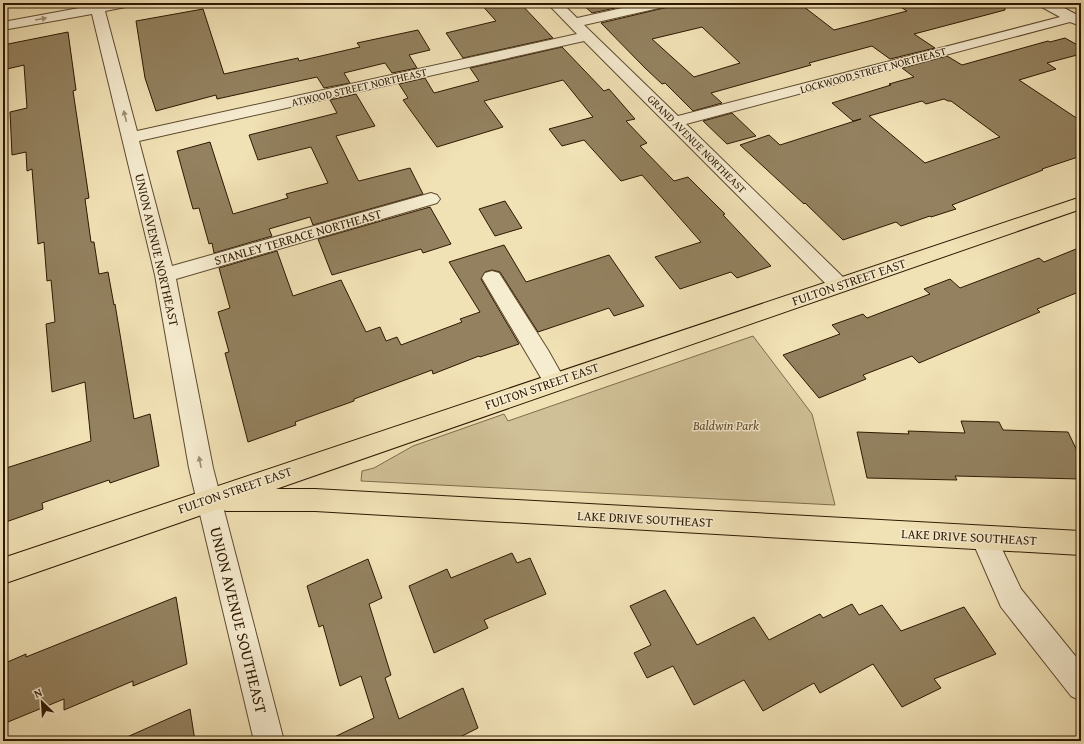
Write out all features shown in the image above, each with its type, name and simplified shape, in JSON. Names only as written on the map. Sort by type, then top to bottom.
[{"type":"main road","name":"FULTON STREET EAST","points":[[3,571],[839,285],[1079,206]]},
{"type":"main road","name":"LAKE DRIVE SOUTHEAST","points":[[209,500],[315,500],[1081,543]]},
{"type":"street","points":[[3,26],[96,6],[126,3]]},
{"type":"street","name":"GRAND AVENUE NORTHEAST","points":[[554,3],[839,285]]},
{"type":"street","points":[[575,23],[663,3]]},
{"type":"street","points":[[1045,3],[1076,20]]},
{"type":"street","name":"UNION AVENUE NORTHEAST","points":[[96,6],[164,275],[201,468],[209,500]]},
{"type":"street","name":"LOCKWOOD STREET NORTHEAST","points":[[675,122],[1076,20]]},
{"type":"street","name":"ATWOOD STREET NORTHEAST","points":[[130,138],[588,36]]},
{"type":"street","name":"STANLEY TERRACE NORTHEAST","points":[[164,275],[431,199]]},
{"type":"street","points":[[492,278],[516,319],[542,356],[555,382]]},
{"type":"street","name":"UNION AVENUE SOUTHEAST","points":[[209,500],[269,741]]},
{"type":"street","points":[[984,538],[1011,598],[1081,686]]},
{"type":"green space","name":"Baldwin Park","points":[[753,336],[812,414],[835,505],[361,481],[362,471],[374,468],[413,446],[504,414],[508,421]]},
{"type":"building","points":[[480,3],[520,3],[553,38],[463,58],[446,33],[496,21]]},
{"type":"building","points":[[581,3],[638,3],[592,13]]},
{"type":"building","points":[[671,3],[799,3],[834,30],[907,11],[894,3],[1005,3],[1005,10],[914,34],[935,48],[890,59],[872,46],[809,63],[811,65],[711,93],[722,103],[693,111],[665,83],[662,84],[645,68],[601,23],[668,7]],"holes":[[[702,27],[740,63],[694,77],[652,39]]]},
{"type":"building","points":[[203,9],[224,74],[298,58],[299,61],[360,47],[357,43],[418,30],[430,50],[409,55],[417,68],[392,73],[385,63],[344,73],[350,83],[324,88],[317,77],[217,99],[216,95],[156,111],[145,78],[136,21]]},
{"type":"building","points":[[68,32],[76,90],[73,91],[89,198],[85,199],[91,242],[94,242],[99,274],[108,272],[114,305],[115,304],[134,419],[150,414],[159,466],[110,483],[109,480],[42,503],[43,509],[3,523],[3,469],[91,441],[85,382],[52,392],[46,324],[55,322],[51,280],[47,281],[44,242],[38,244],[32,169],[27,171],[26,152],[12,155],[10,112],[27,108],[24,65],[3,70],[3,45]]},
{"type":"building","points":[[1065,38],[1081,47],[1081,54],[1047,63],[1056,69],[1019,80],[1081,121],[1081,156],[1042,169],[1043,170],[952,205],[956,209],[901,226],[896,222],[843,240],[805,203],[804,204],[740,145],[769,135],[780,145],[861,119],[853,121],[832,103],[914,77],[902,68],[947,56],[962,65],[1048,41],[1050,42]],"holes":[[[944,99],[951,101],[1000,137],[925,163],[869,116],[922,101],[926,104]]]},
{"type":"building","points":[[562,47],[604,91],[609,89],[635,119],[626,121],[647,143],[640,146],[674,181],[688,177],[725,214],[723,215],[771,266],[737,278],[731,272],[680,289],[655,257],[701,242],[642,175],[621,181],[584,140],[562,146],[549,129],[593,117],[563,80],[484,101],[503,127],[437,147],[403,100],[408,98],[399,84],[425,78],[434,93],[479,81],[470,68]]},
{"type":"building","points":[[356,94],[375,126],[336,136],[358,180],[410,168],[423,194],[313,225],[310,217],[269,229],[272,236],[214,253],[212,243],[209,244],[199,208],[193,209],[177,151],[210,142],[233,214],[288,198],[286,194],[328,183],[311,147],[258,160],[249,135],[337,113],[330,100]]},
{"type":"building","points":[[732,113],[756,136],[727,144],[703,121]]},
{"type":"building","points":[[505,201],[522,228],[495,236],[479,209]]},
{"type":"building","points":[[430,207],[451,244],[423,253],[421,249],[332,275],[318,239]]},
{"type":"building","points":[[504,245],[526,282],[609,255],[644,306],[614,316],[609,308],[538,332],[500,272],[492,270],[485,272],[481,279],[519,344],[480,357],[479,356],[433,374],[432,370],[354,399],[354,401],[295,422],[296,425],[248,442],[225,353],[229,352],[218,312],[230,308],[219,268],[277,251],[293,296],[341,280],[366,332],[380,327],[386,341],[397,337],[401,345],[462,322],[460,319],[480,312],[449,262]]},
{"type":"building","points":[[1081,247],[1081,291],[1037,309],[1040,312],[919,363],[912,356],[863,375],[866,379],[819,398],[783,355],[840,334],[832,325],[863,314],[867,318],[930,294],[924,289],[950,279],[960,288],[1039,258],[1044,262]]},
{"type":"building","points":[[961,421],[999,422],[1003,430],[1068,432],[1081,459],[1081,479],[955,476],[957,480],[867,478],[857,432],[909,434],[908,431],[965,433]]},
{"type":"building","points":[[512,553],[517,563],[530,558],[546,594],[484,620],[488,628],[434,653],[409,586],[447,569],[451,578]]},
{"type":"building","points":[[368,559],[382,598],[369,604],[391,675],[385,678],[399,719],[463,688],[478,728],[452,741],[326,741],[374,718],[361,676],[340,686],[323,625],[319,627],[307,586]]},
{"type":"building","points":[[665,590],[697,645],[754,617],[769,640],[820,614],[823,618],[852,604],[859,615],[882,605],[901,631],[964,607],[996,654],[934,679],[941,688],[902,707],[873,664],[820,693],[814,683],[763,711],[744,680],[694,705],[673,666],[647,678],[634,653],[651,645],[630,606]]},
{"type":"building","points":[[176,597],[187,664],[133,686],[133,681],[64,710],[64,699],[3,724],[3,664],[26,654],[26,657]]},
{"type":"building","points":[[190,709],[195,741],[118,741]]}]
